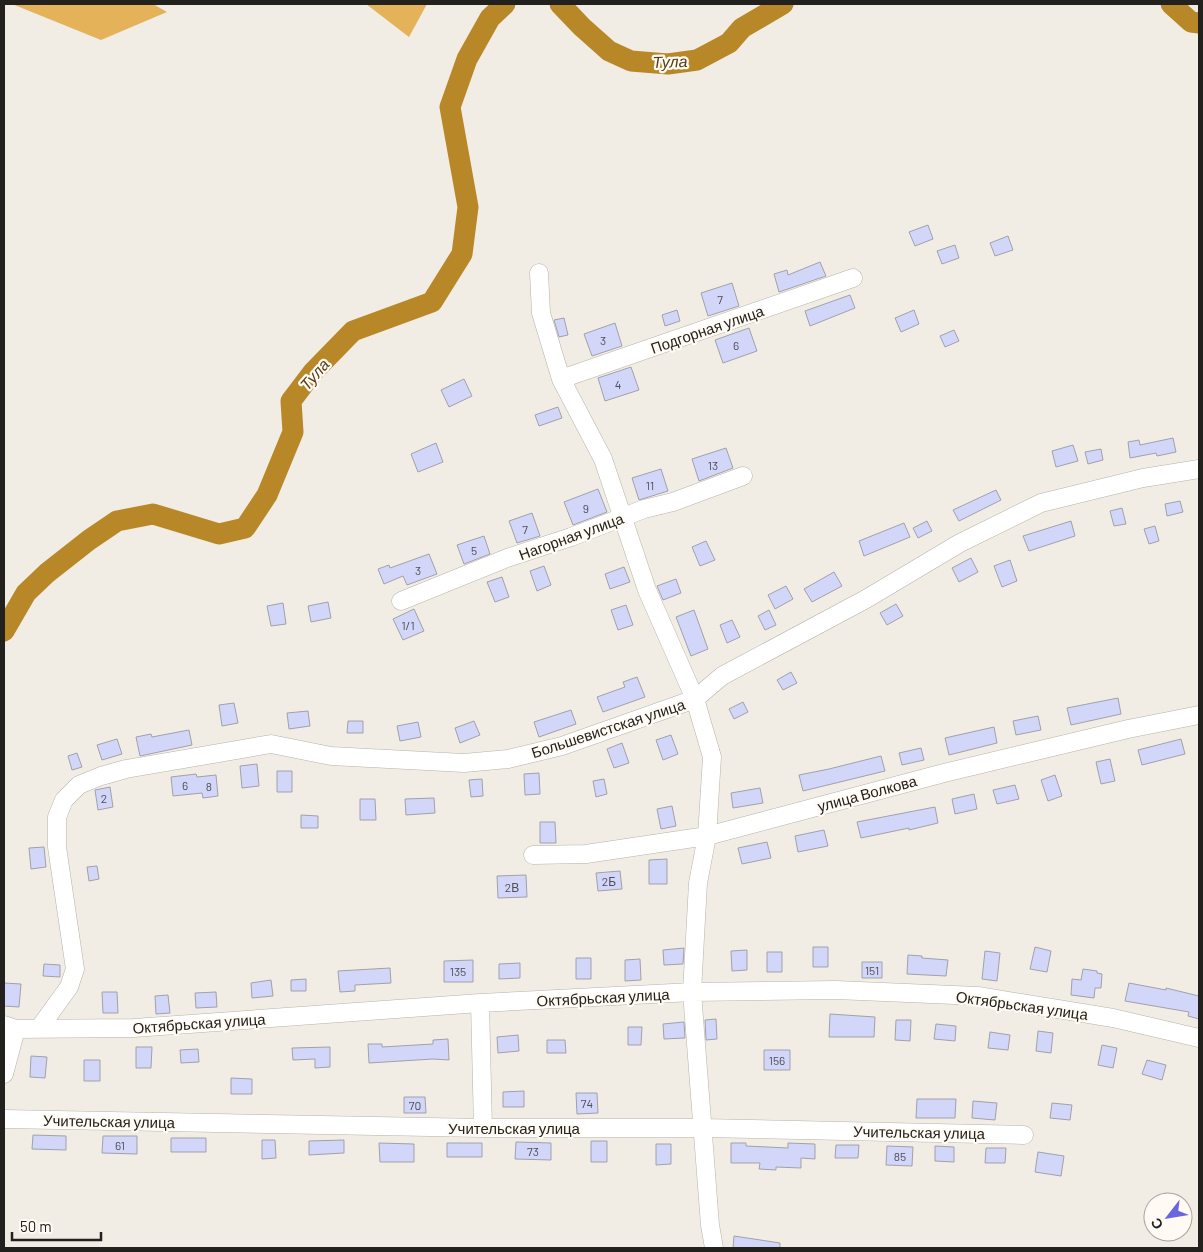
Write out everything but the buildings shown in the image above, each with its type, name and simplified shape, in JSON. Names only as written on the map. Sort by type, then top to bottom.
[{"type":"street","points":[[539,273],[541,313],[561,379],[603,459],[647,590],[695,699],[712,756],[707,836],[698,883],[692,992],[710,1225],[714,1248]]},
{"type":"street","name":"Подгорная улица","points":[[561,379],[853,278]]},
{"type":"street","name":"Большевистская улица","points":[[40,1028],[70,987],[75,968],[57,847],[57,817],[64,800],[80,785],[101,776],[126,769],[271,744],[331,756],[464,763],[508,759],[562,746],[695,699],[722,676],[866,599],[960,543],[1040,504],[1143,478],[1199,469]]},
{"type":"street","name":"Нагорная улица","points":[[402,601],[507,558],[624,518],[644,509],[673,502],[743,476]]},
{"type":"street","name":"улица Волкова","points":[[533,855],[586,854],[707,836],[953,771],[1128,729],[1199,715]]},
{"type":"street","name":"Октябрьская улица","points":[[10,1027],[134,1028],[480,1004],[692,992],[836,990],[978,996],[1113,1018],[1199,1038]]},
{"type":"street","points":[[480,1004],[483,1128]]},
{"type":"street","points":[[4,1074],[10,1027]]},
{"type":"street","name":"Учительская улица","points":[[4,1119],[483,1128],[702,1128],[1024,1135]]},
{"type":"shaded area","points":[[12,4],[153,4],[167,12],[101,40]]},
{"type":"shaded area","points":[[366,4],[427,4],[409,37]]},
{"type":"waterway","name":"Тула","points":[[4,631],[26,593],[47,573],[117,521],[153,514],[219,534],[245,528],[267,495],[293,432],[291,401],[313,372],[353,331],[432,302],[462,254],[468,207],[450,107],[467,59],[490,18],[505,4]]},
{"type":"waterway","name":"Тула","points":[[560,4],[609,51],[631,61],[668,64],[697,60],[729,43],[742,28],[783,4]]},
{"type":"waterway","name":"Тула","points":[[1171,4],[1191,22],[1199,23]]}]
